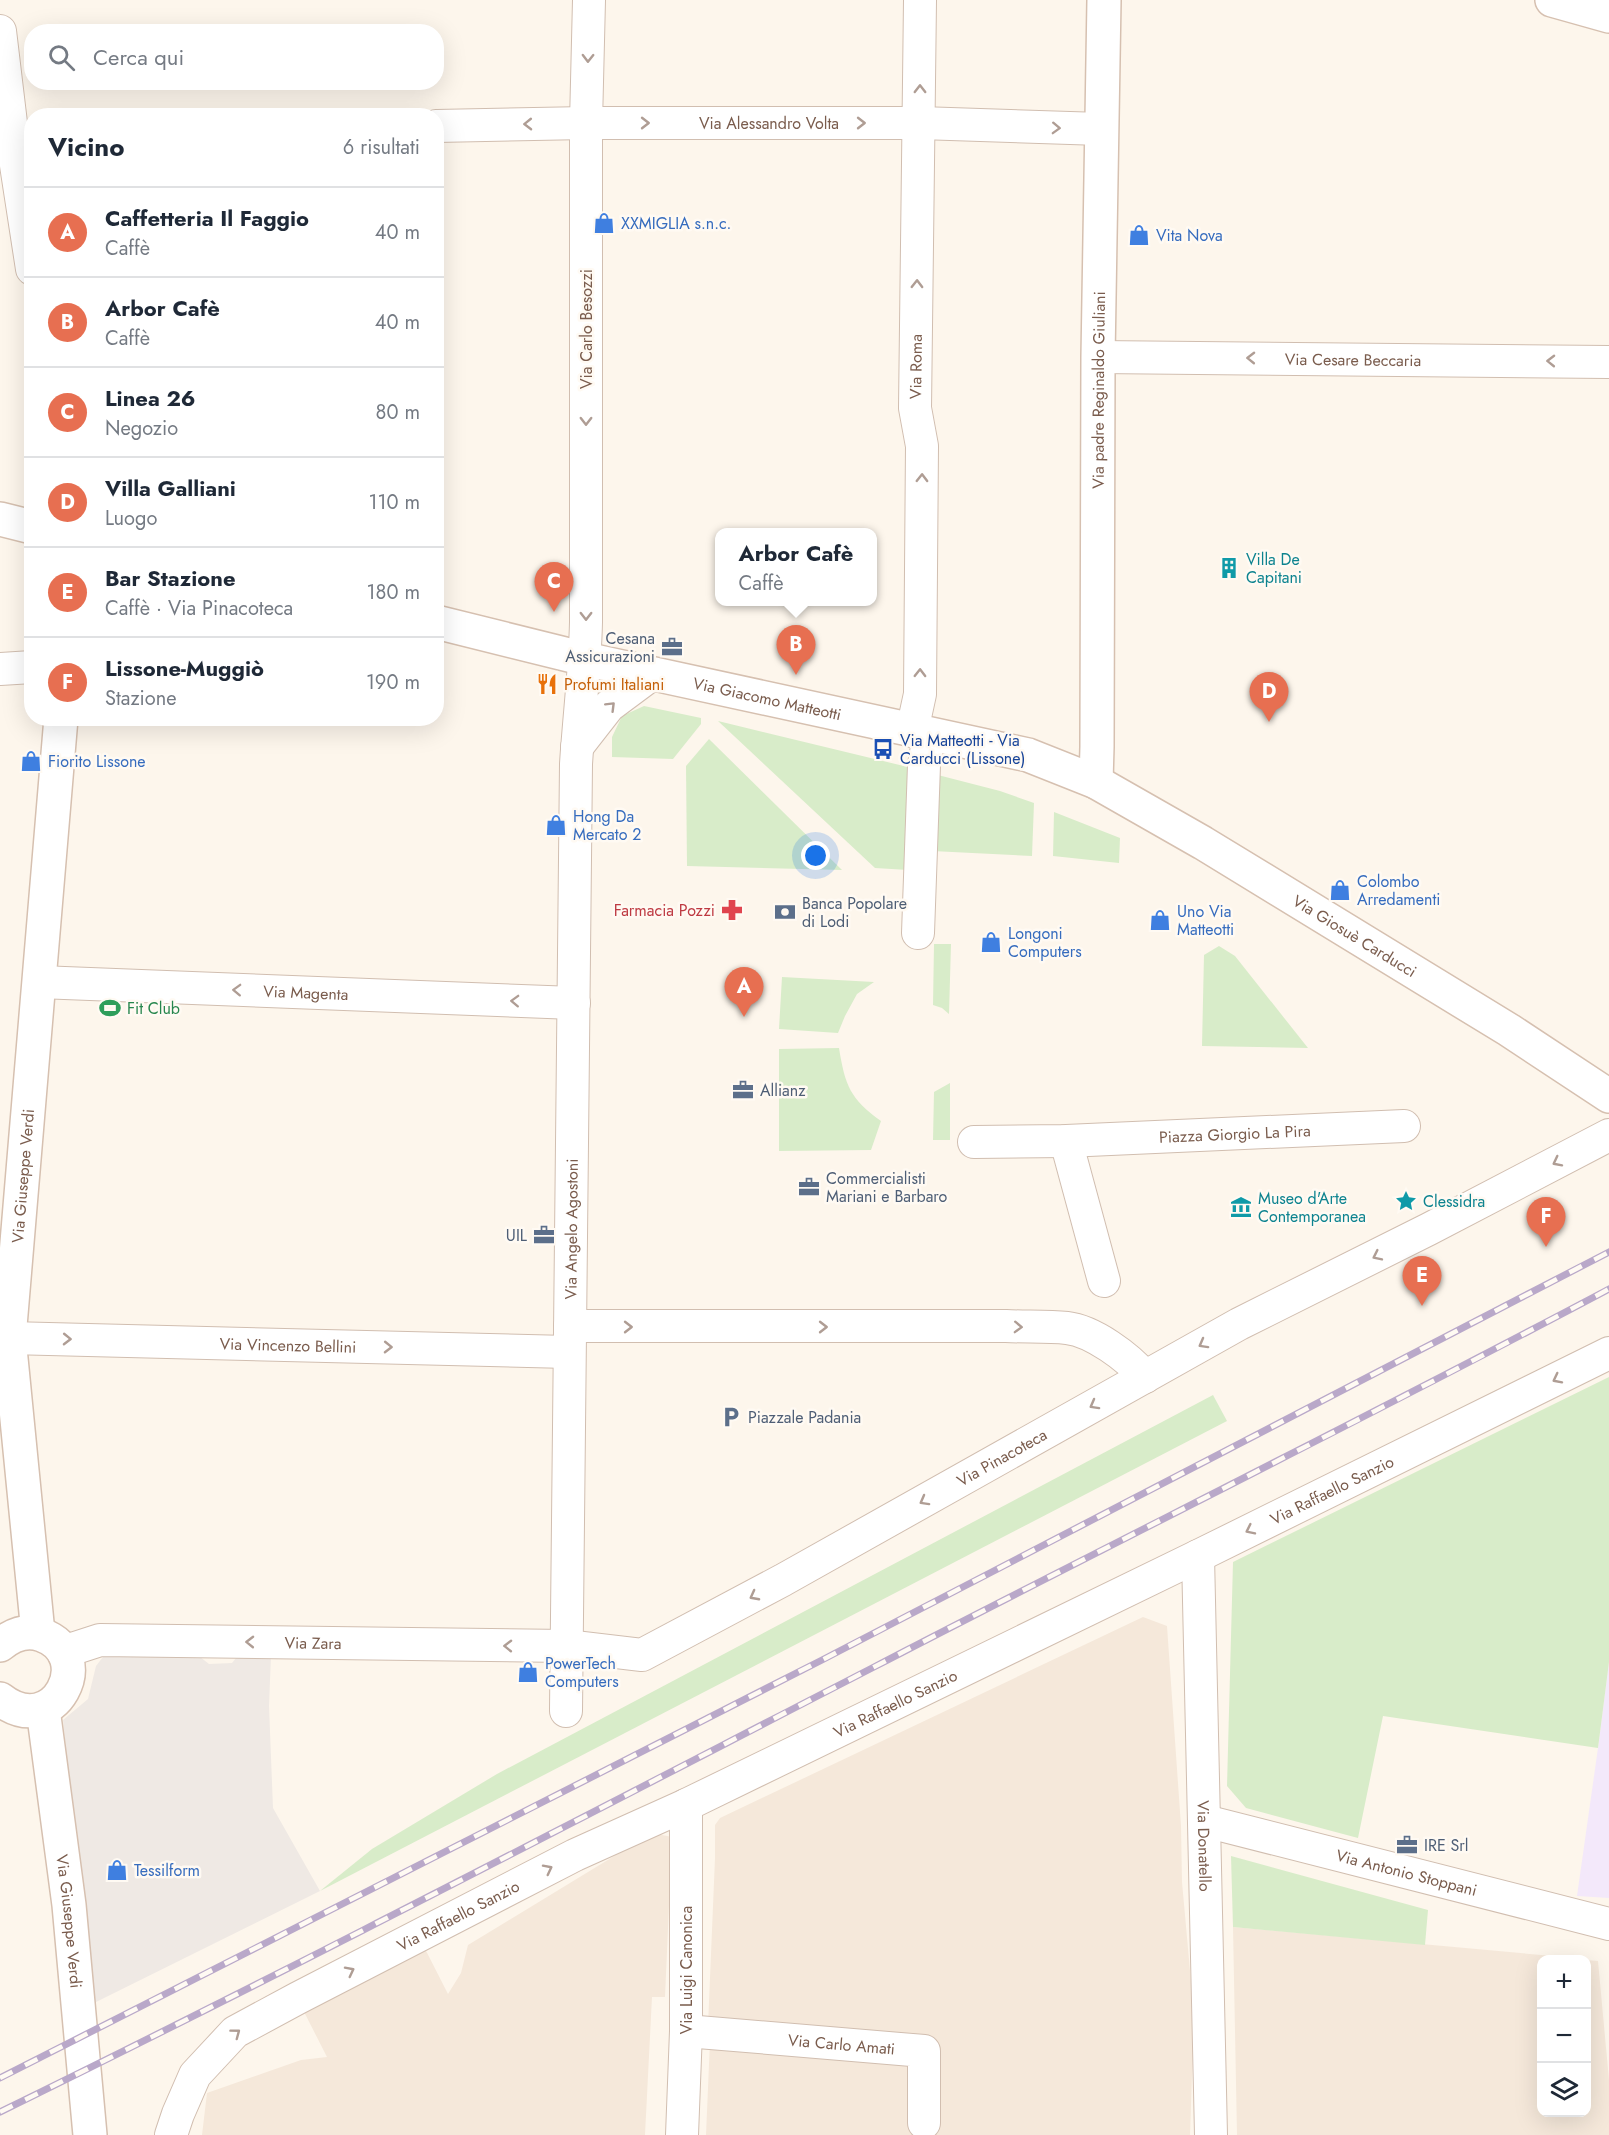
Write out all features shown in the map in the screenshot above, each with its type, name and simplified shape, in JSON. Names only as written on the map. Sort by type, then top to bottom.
[{"type":"street","name":"Via Carlo Besozzi","points":[[585,659],[586,123],[589,0]]},
{"type":"street","name":"Via Roma","points":[[920,0],[915,408],[922,446],[920,733]]},
{"type":"street","name":"Via padre Reginaldo Giuliani","points":[[1095,782],[1098,357],[1104,0]]},
{"type":"street","points":[[1552,0],[1609,16]]},
{"type":"street","points":[[0,31],[24,217]]},
{"type":"street","name":"Via Alessandro Volta","points":[[444,126],[586,123],[920,123],[1101,129]]},
{"type":"street","name":"Via Cesare Beccaria","points":[[1098,357],[1609,362]]},
{"type":"street","points":[[0,519],[24,524]]},
{"type":"street","name":"Via Giacomo Matteotti","points":[[444,624],[585,659],[1028,755],[1095,782]]},
{"type":"street","name":"Via Angelo Agostoni","points":[[566,1711],[578,747],[585,659]]},
{"type":"street","points":[[0,669],[24,668]]},
{"type":"street","points":[[578,747],[609,706],[652,674]]},
{"type":"street","name":"Via Giuseppe Verdi","points":[[60,726],[9,1338],[50,1642],[68,1662],[66,1685],[61,1695],[53,1704],[43,1709],[69,1905],[90,2135]]},
{"type":"street","points":[[918,933],[924,765],[920,733]]},
{"type":"street","name":"Via Giosuè Carducci","points":[[1095,782],[1203,843],[1509,1030],[1609,1096]]},
{"type":"street","name":"Via Magenta","points":[[39,982],[574,1004]]},
{"type":"street","name":"Piazza Giorgio La Pira","points":[[974,1142],[1066,1141],[1404,1126]]},
{"type":"street","name":"Via Pinacoteca","points":[[566,1646],[642,1655],[783,1580],[1239,1324],[1429,1229],[1609,1135]]},
{"type":"street","points":[[1066,1141],[1104,1281]]},
{"type":"street","points":[[569,1339],[1006,1326],[1069,1328],[1107,1344],[1135,1365],[1145,1377]]},
{"type":"street","name":"Via Vincenzo Bellini","points":[[9,1338],[569,1339]]},
{"type":"street","name":"Via Raffaello Sanzio","points":[[171,2135],[195,2074],[235,2032],[253,2022],[575,1855],[686,1805],[1609,1353]]},
{"type":"street","name":"Via Donatello","points":[[1198,1556],[1211,2135]]},
{"type":"street","points":[[0,1645],[17,1634],[50,1642]]},
{"type":"street","name":"Via Zara","points":[[50,1642],[100,1640],[566,1646]]},
{"type":"street","points":[[0,1700],[20,1711],[32,1712],[43,1709]]},
{"type":"street","name":"Via Luigi Canonica","points":[[682,2135],[686,2031],[686,1805]]},
{"type":"street","name":"Via Antonio Stoppani","points":[[1205,1821],[1608,1933]]},
{"type":"street","name":"Via Carlo Amati","points":[[686,2031],[924,2051],[924,2123]]},
{"type":"shaded area","points":[[1143,1617],[1167,1626],[1181,1826],[1182,1882],[1194,2015],[1190,2135],[706,2135],[715,1825],[720,1818]]},
{"type":"shaded area","points":[[190,1649],[209,1664],[232,1663],[240,1653],[271,1655],[269,1706],[273,1808],[320,1891],[92,2004],[63,1720],[88,1699],[96,1666],[106,1653]]},
{"type":"shaded area","points":[[1609,1662],[1609,1898],[1577,1896],[1598,1748]]},
{"type":"shaded area","points":[[652,1833],[672,1837],[665,1997],[652,1997],[645,2135],[202,2135],[207,2093],[301,2060],[327,2057],[299,2002],[420,1939],[448,1994],[461,1973],[468,1945]]},
{"type":"shaded area","points":[[1233,1927],[1542,1955],[1537,1955],[1537,2117],[1591,2117],[1591,1960],[1598,1961],[1609,2080],[1609,2135],[1237,2135]]},
{"type":"green space","points":[[644,706],[701,718],[701,724],[673,759],[612,757],[612,737],[622,716]]},
{"type":"green space","points":[[718,721],[912,768],[908,870],[875,868]]},
{"type":"green space","points":[[709,739],[842,870],[687,866],[686,766]]},
{"type":"green space","points":[[934,774],[1000,791],[1034,803],[1032,856],[932,851]]},
{"type":"green space","points":[[1054,812],[1120,838],[1119,863],[1053,856]]},
{"type":"green space","points":[[934,944],[951,944],[949,1014],[933,1005]]},
{"type":"green space","points":[[1219,946],[1235,956],[1308,1048],[1202,1046],[1204,955]]},
{"type":"green space","points":[[782,977],[874,982],[857,994],[838,1033],[779,1029]]},
{"type":"green space","points":[[839,1048],[851,1090],[862,1106],[881,1121],[871,1150],[779,1151],[779,1049]]},
{"type":"green space","points":[[950,1083],[950,1140],[933,1140],[934,1092]]},
{"type":"green space","points":[[1609,1377],[1609,1662],[1598,1748],[1383,1716],[1358,1838],[1246,1808],[1227,1786],[1233,1562]]},
{"type":"green space","points":[[1213,1395],[1227,1421],[320,1891],[372,1849],[497,1774]]},
{"type":"green space","points":[[1231,1856],[1428,1910],[1425,1945],[1233,1927]]},
{"type":"railway","points":[[0,2078],[822,1660],[1609,1252]]},
{"type":"railway","points":[[0,2112],[438,1892],[1609,1289]]},
{"type":"place","name":"XXMIGLIA s.n.c.","points":[[604,223]]},
{"type":"place","name":"Vita Nova","points":[[1139,235]]},
{"type":"place","name":"Villa De Capitani","points":[[1229,568]]},
{"type":"place","name":"Linea 26","points":[[554,612]]},
{"type":"place","name":"Cesana Assicurazioni","points":[[672,647]]},
{"type":"place","name":"Arbor Cafè","points":[[796,675]]},
{"type":"place","name":"Profumi Italiani","points":[[547,684]]},
{"type":"place","name":"Villa Galliani","points":[[1269,722]]},
{"type":"place","name":"Via Matteotti - Via Carducci (Lissone)","points":[[883,749]]},
{"type":"place","name":"Fiorito Lissone","points":[[31,761]]},
{"type":"place","name":"Hong Da Mercato 2","points":[[556,825]]},
{"type":"place","name":"Colombo Arredamenti","points":[[1340,890]]},
{"type":"place","name":"Farmacia Pozzi","points":[[732,910]]},
{"type":"place","name":"Banca Popolare di Lodi","points":[[785,912]]},
{"type":"place","name":"Uno Via Matteotti","points":[[1160,920]]},
{"type":"place","name":"Longoni Computers","points":[[991,942]]},
{"type":"place","name":"Fit Club","points":[[110,1008]]},
{"type":"place","name":"Caffetteria Il Faggio","points":[[744,1017]]},
{"type":"place","name":"Allianz","points":[[743,1090]]},
{"type":"place","name":"Commercialisti Mariani e Barbaro","points":[[809,1187]]},
{"type":"place","name":"Clessidra","points":[[1406,1201]]},
{"type":"place","name":"Museo d'Arte Contemporanea","points":[[1241,1207]]},
{"type":"place","name":"UIL","points":[[544,1235]]},
{"type":"place","name":"Lissone-Muggiò","points":[[1546,1247]]},
{"type":"place","name":"Bar Stazione","points":[[1422,1306]]},
{"type":"place","name":"Piazzale Padania","points":[[731,1417]]},
{"type":"place","name":"PowerTech Computers","points":[[528,1672]]},
{"type":"place","name":"IRE Srl","points":[[1407,1845]]},
{"type":"place","name":"Tessilform","points":[[117,1870]]}]
